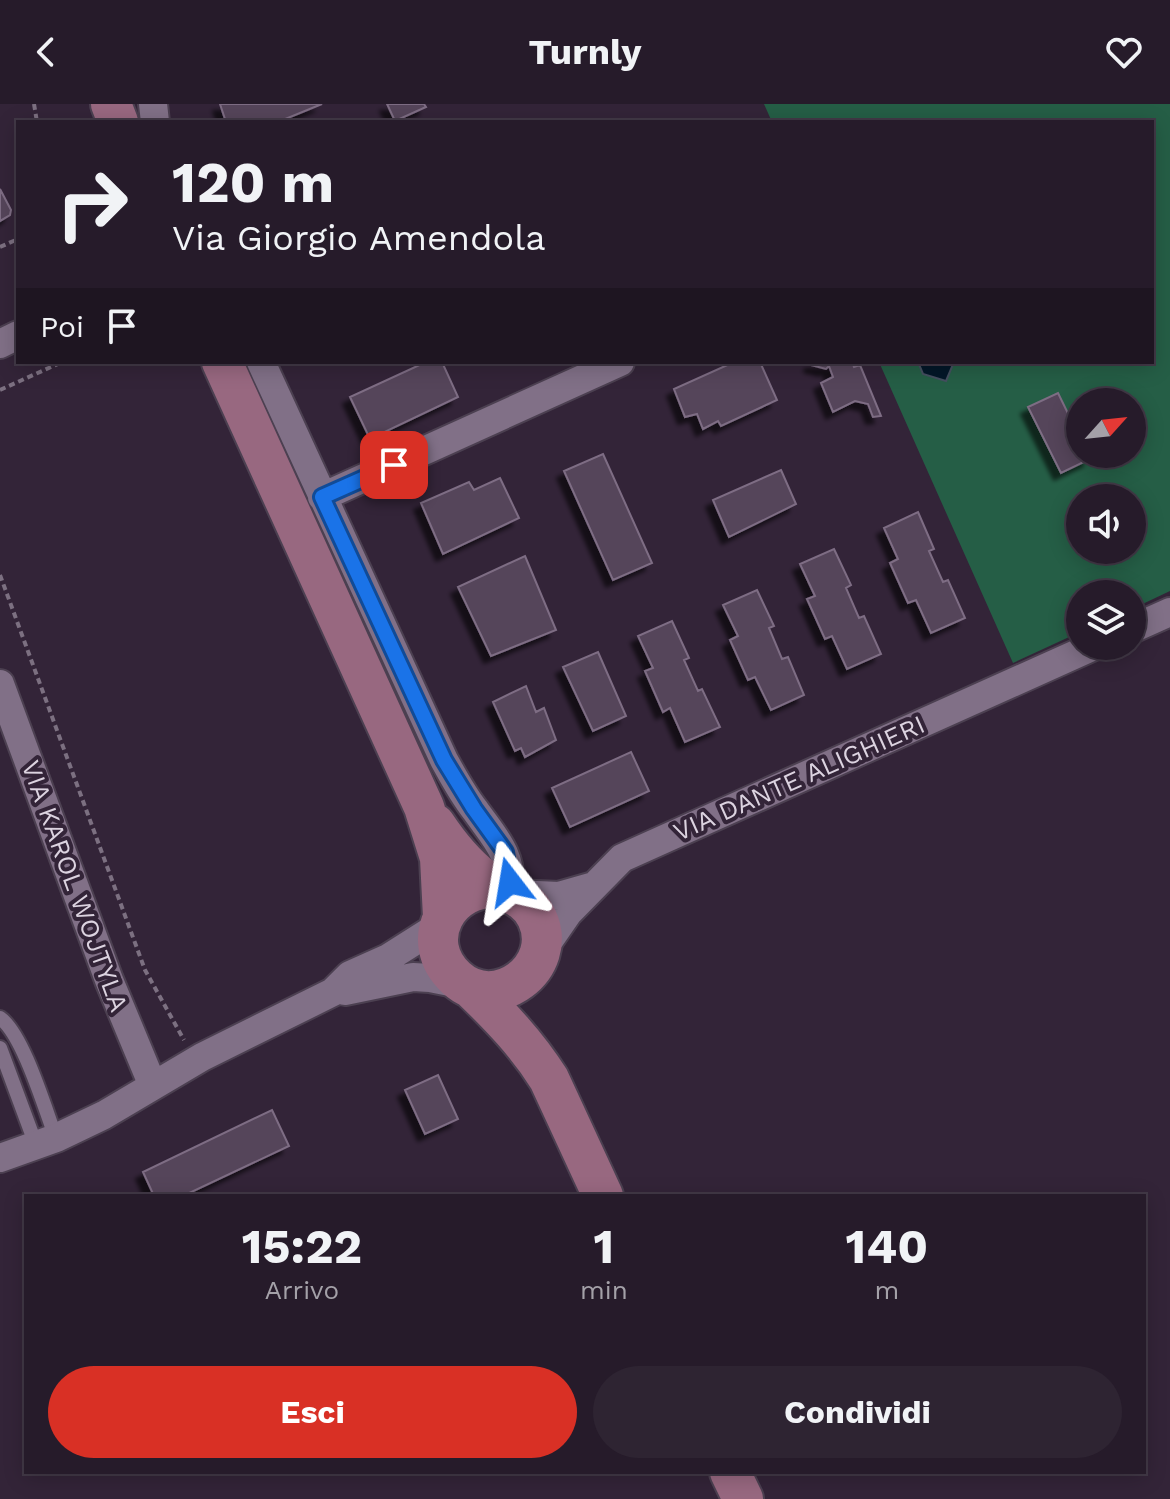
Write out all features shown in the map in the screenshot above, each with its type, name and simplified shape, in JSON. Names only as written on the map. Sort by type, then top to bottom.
[{"type":"street","points":[[223,364],[424,807],[440,858],[442,921],[438,941],[443,960],[452,974],[513,1030],[549,1079],[602,1194]]},
{"type":"street","points":[[262,364],[444,760],[505,852],[510,871],[508,891]]},
{"type":"street","points":[[322,497],[616,364]]},
{"type":"street","points":[[1146,623],[1170,612]]},
{"type":"street","name":"VIA DANTE ALIGHIERI","points":[[537,961],[563,919],[628,855],[1066,659]]},
{"type":"street","name":"VIA KAROL WOJTYLA","points":[[0,684],[135,1049],[153,1086]]},
{"type":"street","points":[[424,807],[456,854],[484,879],[530,906],[537,916],[542,940],[537,961],[535,1018],[549,1079]]},
{"type":"street","points":[[0,1158],[104,1115],[196,1061],[333,992],[350,975],[388,958],[442,921],[452,904],[465,894],[484,888],[559,896],[595,885]]},
{"type":"street","points":[[333,992],[354,991],[413,977],[483,991],[503,990],[521,981],[537,961]]},
{"type":"street","points":[[731,1474],[743,1499]]},
{"type":"lane","points":[[0,1018],[11,1027],[20,1045],[46,1141]]},
{"type":"lane","points":[[0,1048],[7,1085],[46,1141]]},
{"type":"path","points":[[0,390],[58,364]]},
{"type":"path","points":[[0,575],[145,970],[196,1061]]},
{"type":"green space","points":[[764,104],[1170,104],[1170,591],[1146,602],[1146,580],[1066,580],[1066,638],[1013,663],[880,364],[1154,364],[1154,120],[771,120]]},
{"type":"water","points":[[919,364],[953,364],[946,381],[923,374]]},
{"type":"building","points":[[220,104],[322,104],[283,120],[225,120]]},
{"type":"building","points":[[387,104],[424,104],[426,107],[397,120]]},
{"type":"building","points":[[0,189],[11,210],[10,215],[0,221]]},
{"type":"building","points":[[422,364],[443,364],[458,397],[370,439],[350,397]]},
{"type":"building","points":[[730,364],[761,364],[777,400],[721,426],[718,421],[703,429],[697,414],[685,417],[674,389]]},
{"type":"building","points":[[811,365],[860,365],[881,416],[873,417],[868,404],[855,401],[833,412],[821,383],[833,377],[829,366],[826,369]]},
{"type":"building","points":[[1058,393],[1066,409],[1066,468],[1071,468],[1061,473],[1028,407]]},
{"type":"building","points":[[603,454],[652,563],[613,580],[564,471]]},
{"type":"building","points":[[781,470],[796,504],[729,537],[713,500]]},
{"type":"building","points":[[500,478],[519,518],[443,554],[421,503],[469,482],[474,490]]},
{"type":"building","points":[[918,512],[934,549],[929,551],[943,582],[948,580],[965,618],[931,633],[916,600],[908,603],[890,563],[898,559],[884,528]]},
{"type":"building","points":[[834,549],[851,585],[846,588],[859,618],[864,616],[881,654],[847,669],[832,636],[825,639],[807,599],[815,596],[800,564]]},
{"type":"building","points":[[525,556],[556,630],[491,656],[458,587]]},
{"type":"building","points":[[757,590],[774,626],[769,628],[782,659],[788,657],[804,695],[771,710],[755,677],[748,680],[730,640],[738,636],[723,605]]},
{"type":"building","points":[[672,621],[689,658],[684,660],[698,691],[702,689],[720,727],[685,742],[670,708],[663,712],[645,671],[653,668],[638,636]]},
{"type":"building","points":[[598,652],[626,716],[593,731],[563,667]]},
{"type":"building","points":[[526,686],[536,712],[544,708],[556,740],[525,757],[521,748],[515,751],[493,702]]},
{"type":"building","points":[[631,752],[649,791],[570,827],[552,788]]},
{"type":"building","points":[[438,1075],[458,1119],[425,1134],[405,1090]]},
{"type":"building","points":[[272,1110],[289,1146],[187,1194],[153,1194],[143,1172]]},
{"type":"route","points":[[394,465],[322,497],[444,760],[505,852],[510,882]]}]
